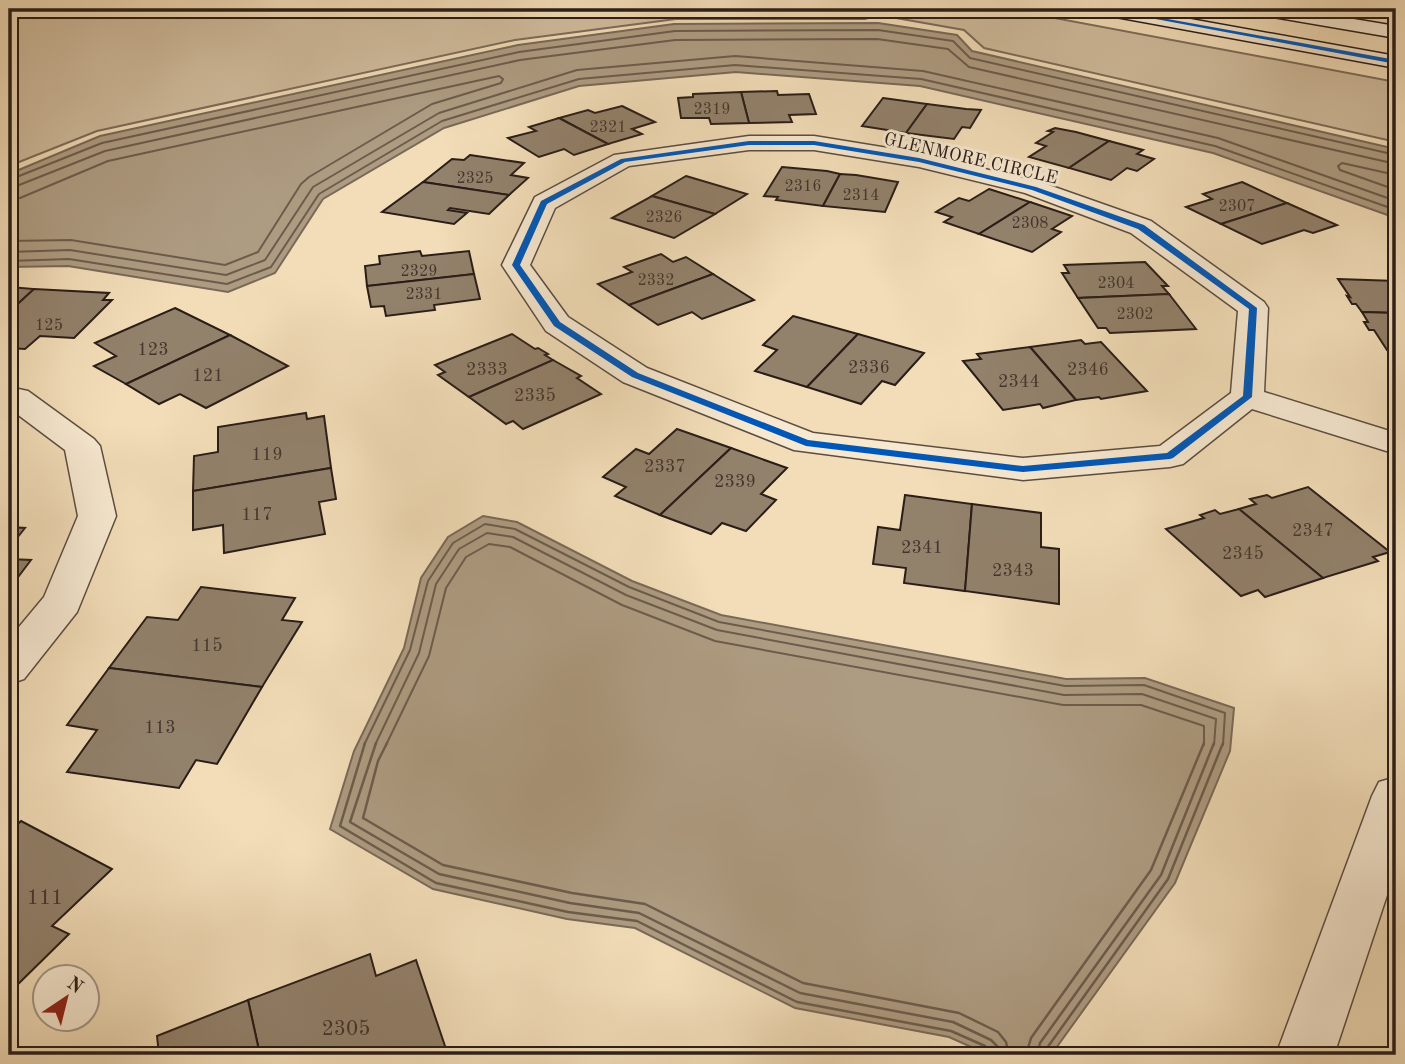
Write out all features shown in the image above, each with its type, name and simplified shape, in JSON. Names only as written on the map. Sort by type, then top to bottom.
[{"type":"street","points":[[1105,9],[1396,62]]},
{"type":"street","points":[[1261,9],[1396,32]]},
{"type":"street","name":"GLENMORE CIRCLE","points":[[750,143],[814,143],[919,160],[1034,188],[1140,226],[1253,308],[1247,397],[1170,456],[1023,470],[806,443],[635,375],[557,324],[516,265],[544,203],[624,160],[750,143]]},
{"type":"street","points":[[9,397],[16,398],[82,446],[97,516],[62,602],[9,668]]},
{"type":"street","points":[[1247,397],[1396,444]]},
{"type":"street","points":[[1304,1055],[1396,796]]},
{"type":"shaded area","points":[[9,9],[1007,9],[1396,82],[1396,142],[984,48],[964,30],[879,15],[865,19],[676,19],[515,40],[97,131],[9,166]]},
{"type":"water","points":[[878,23],[957,35],[972,51],[1396,149],[1396,218],[1213,153],[920,86],[736,72],[579,86],[444,128],[323,199],[275,273],[228,292],[68,266],[9,267],[9,174],[100,136],[518,45],[674,24]]},
{"type":"water","points":[[483,516],[517,522],[632,581],[721,615],[1066,679],[1145,678],[1234,708],[1230,751],[1175,883],[1051,1055],[989,1055],[949,1037],[795,1008],[635,928],[567,919],[433,889],[330,829],[354,751],[404,648],[421,578],[448,537]]},
{"type":"building","points":[[777,91],[778,95],[809,94],[816,114],[789,115],[792,122],[749,123],[741,92]]},
{"type":"building","points":[[741,92],[749,123],[711,124],[709,118],[681,118],[678,98],[693,97],[693,94]]},
{"type":"building","points":[[883,98],[927,104],[906,133],[862,126]]},
{"type":"building","points":[[927,104],[981,110],[970,128],[962,127],[954,139],[906,133]]},
{"type":"building","points":[[622,106],[655,122],[632,129],[642,134],[608,144],[559,118],[588,110],[595,113]]},
{"type":"building","points":[[559,118],[608,144],[574,155],[564,149],[539,157],[508,138],[536,131],[529,127]]},
{"type":"building","points":[[1055,128],[1109,141],[1069,168],[1029,157],[1046,146],[1036,143]]},
{"type":"building","points":[[1109,141],[1143,150],[1137,154],[1154,159],[1137,171],[1127,168],[1111,180],[1069,168]]},
{"type":"building","points":[[470,155],[524,163],[511,175],[528,178],[509,195],[423,182],[452,159],[464,160]]},
{"type":"building","points":[[782,167],[840,174],[823,206],[764,196]]},
{"type":"building","points":[[840,174],[898,182],[885,212],[823,206]]},
{"type":"building","points":[[686,176],[747,194],[715,214],[652,196]]},
{"type":"building","points":[[423,182],[509,195],[489,214],[450,208],[448,210],[467,213],[454,224],[382,212]]},
{"type":"building","points":[[1242,182],[1287,203],[1221,224],[1186,207],[1212,199],[1203,194]]},
{"type":"building","points":[[989,189],[1030,202],[979,234],[944,222],[952,217],[936,212],[959,198],[969,201]]},
{"type":"building","points":[[652,196],[715,214],[674,238],[612,218]]},
{"type":"building","points":[[1030,202],[1072,216],[1052,229],[1061,232],[1032,252],[979,234]]},
{"type":"building","points":[[1287,203],[1337,225],[1313,233],[1304,230],[1262,244],[1221,224]]},
{"type":"building","points":[[420,251],[422,256],[469,251],[474,274],[367,286],[365,266],[380,264],[379,256]]},
{"type":"building","points":[[661,254],[673,262],[686,257],[713,274],[629,305],[598,284],[632,272],[624,267]]},
{"type":"building","points":[[1145,262],[1168,286],[1162,286],[1169,294],[1078,298],[1062,273],[1069,273],[1064,265]]},
{"type":"building","points":[[474,274],[480,299],[434,305],[435,310],[386,316],[384,306],[371,307],[367,286]]},
{"type":"building","points":[[713,274],[754,300],[702,319],[692,312],[658,325],[629,305]]},
{"type":"building","points":[[1338,279],[1396,281],[1396,313],[1362,312],[1356,304],[1352,304]]},
{"type":"building","points":[[9,287],[34,289],[9,312]]},
{"type":"building","points":[[34,289],[109,293],[103,300],[112,300],[74,338],[40,336],[25,349],[9,348],[9,312]]},
{"type":"building","points":[[1169,294],[1196,329],[1110,333],[1106,328],[1098,328],[1078,298]]},
{"type":"building","points":[[175,308],[230,335],[126,384],[94,366],[116,356],[95,343]]},
{"type":"building","points":[[1362,312],[1396,313],[1396,350],[1387,350],[1374,330],[1369,330]]},
{"type":"building","points":[[793,316],[858,334],[807,387],[755,371],[777,350],[763,345]]},
{"type":"building","points":[[512,334],[548,354],[545,355],[553,360],[469,397],[438,375],[445,372],[435,365]]},
{"type":"building","points":[[858,334],[924,353],[895,385],[882,381],[861,404],[807,387]]},
{"type":"building","points":[[230,335],[288,366],[206,408],[180,394],[159,404],[126,384]]},
{"type":"building","points":[[1081,340],[1085,344],[1101,342],[1147,391],[1101,399],[1076,400],[1030,347]]},
{"type":"building","points":[[1030,347],[1076,400],[1043,408],[1040,404],[1003,410],[963,361],[981,359],[977,354]]},
{"type":"building","points":[[553,360],[581,376],[577,378],[601,394],[523,429],[513,421],[506,424],[469,397]]},
{"type":"building","points":[[306,413],[307,419],[324,416],[331,468],[193,491],[194,456],[218,452],[218,427]]},
{"type":"building","points":[[677,429],[731,448],[660,515],[615,496],[626,487],[603,477],[636,449],[649,454]]},
{"type":"building","points":[[731,448],[787,468],[761,494],[776,500],[746,531],[722,523],[711,534],[660,515]]},
{"type":"building","points":[[331,468],[336,499],[319,502],[325,534],[224,553],[223,525],[193,530],[193,491]]},
{"type":"building","points":[[1308,487],[1390,552],[1373,557],[1378,561],[1323,578],[1239,509],[1256,504],[1250,499],[1267,495],[1272,498]]},
{"type":"building","points":[[905,495],[972,504],[965,591],[904,583],[906,568],[873,564],[878,527],[900,530]]},
{"type":"building","points":[[972,504],[1041,513],[1041,547],[1059,549],[1059,604],[965,591]]},
{"type":"building","points":[[1239,509],[1323,578],[1265,597],[1258,590],[1241,596],[1166,529],[1204,518],[1200,515],[1215,510],[1220,514]]},
{"type":"building","points":[[9,527],[25,528],[9,548]]},
{"type":"building","points":[[9,559],[31,560],[9,589]]},
{"type":"building","points":[[201,587],[295,598],[282,620],[302,622],[262,687],[109,668],[147,617],[178,620]]},
{"type":"building","points":[[109,668],[262,687],[217,764],[196,760],[179,788],[67,772],[97,730],[67,725]]},
{"type":"building","points":[[21,821],[112,869],[52,926],[69,934],[41,962],[32,962],[32,970],[9,993],[9,832]]},
{"type":"building","points":[[370,954],[376,976],[416,960],[448,1055],[260,1055],[248,1000]]},
{"type":"building","points":[[248,1000],[260,1055],[159,1055],[157,1036]]},
{"type":"cycle path","points":[[1105,9],[1396,62]]},
{"type":"cycle path","points":[[749,143],[814,143],[919,160],[1034,188],[1141,227],[1253,308],[1247,397],[1170,456],[1023,469],[806,443],[635,375],[557,324],[516,265],[544,203],[623,160],[749,143]]}]
